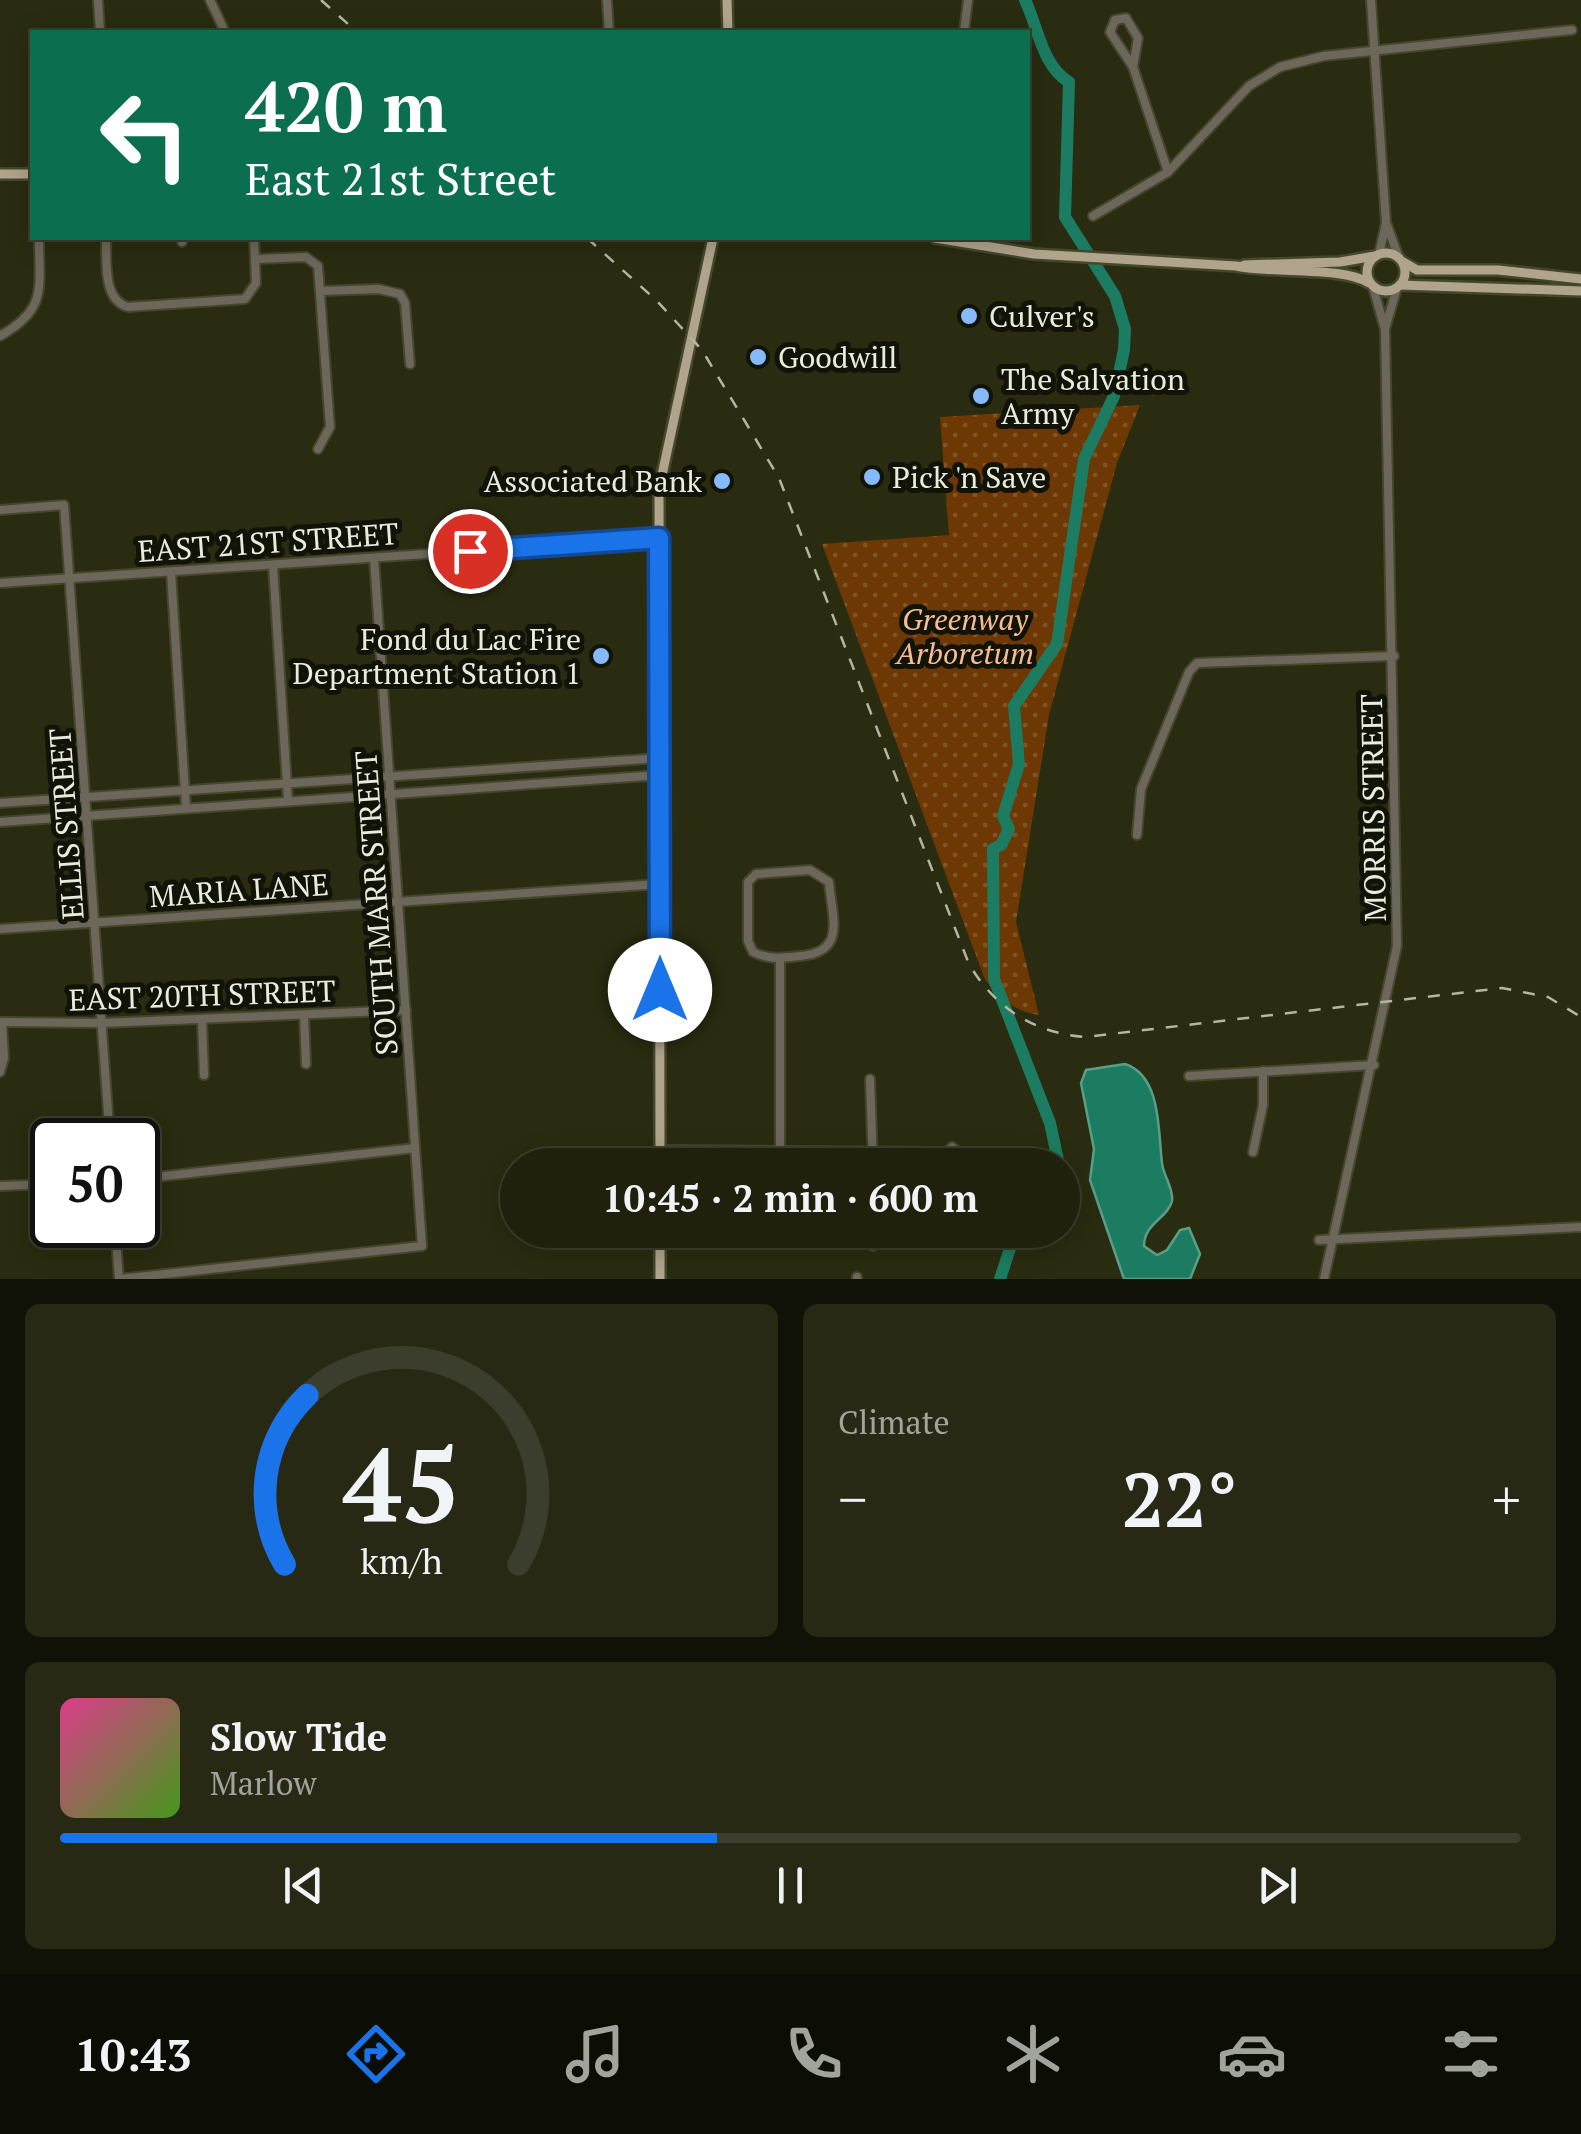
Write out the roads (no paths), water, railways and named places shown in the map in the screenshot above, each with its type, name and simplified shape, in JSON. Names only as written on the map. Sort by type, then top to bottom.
[{"type":"main road","points":[[727,0],[728,30]]},
{"type":"main road","points":[[0,174],[30,174]]},
{"type":"main road","points":[[660,1148],[659,538],[664,459],[714,240]]},
{"type":"main road","points":[[957,240],[1074,257],[1236,266],[1340,262],[1377,255],[1401,260],[1418,270],[1498,270],[1581,278]]},
{"type":"main road","points":[[1371,285],[1366,271],[1377,255]]},
{"type":"main road","points":[[1399,287],[1405,274],[1401,260]]},
{"type":"main road","points":[[1236,266],[1268,273],[1351,273],[1388,292],[1399,287],[1581,291]]},
{"type":"main road","points":[[660,1248],[660,1279]]},
{"type":"street","points":[[98,0],[100,30]]},
{"type":"street","points":[[210,0],[224,30]]},
{"type":"street","points":[[607,0],[608,30]]},
{"type":"street","points":[[964,30],[968,0]]},
{"type":"street","points":[[1371,0],[1386,223],[1401,260]]},
{"type":"street","points":[[1133,67],[1138,38],[1126,18],[1115,20],[1110,32],[1133,67],[1168,172]]},
{"type":"street","points":[[1093,216],[1168,172],[1248,86],[1280,67],[1374,50],[1572,30]]},
{"type":"street","points":[[1377,255],[1386,223]]},
{"type":"street","points":[[0,336],[29,318],[36,306],[39,240]]},
{"type":"street","points":[[106,240],[111,292],[126,307],[245,299],[255,287],[254,240]]},
{"type":"street","points":[[256,259],[310,258],[318,268],[330,429],[318,448]]},
{"type":"street","name":"MORRIS STREET","points":[[1324,1279],[1374,1065],[1397,946],[1385,329],[1371,285]]},
{"type":"street","name":"MORRIS STREET","points":[[1385,329],[1399,287]]},
{"type":"street","points":[[320,291],[378,288],[400,294],[405,303],[410,364]]},
{"type":"street","name":"ELLIS STREET","points":[[0,510],[64,505],[108,1118]]},
{"type":"street","name":"EAST 21ST STREET","points":[[0,582],[659,538]]},
{"type":"street","name":"SOUTH MARR STREET","points":[[119,1279],[422,1246],[374,558]]},
{"type":"street","points":[[273,564],[288,801]]},
{"type":"street","points":[[171,572],[186,808]]},
{"type":"street","points":[[1137,835],[1142,789],[1188,672],[1197,663],[1394,656]]},
{"type":"street","points":[[0,804],[660,758]]},
{"type":"street","points":[[0,822],[660,775]]},
{"type":"street","points":[[822,873],[829,882],[833,938],[829,947],[821,954],[780,958],[752,952],[748,941],[748,882],[756,874],[822,873]]},
{"type":"street","name":"MARIA LANE","points":[[0,929],[660,884]]},
{"type":"street","points":[[780,958],[780,1148]]},
{"type":"street","name":"EAST 20TH STREET","points":[[1,1022],[102,1023],[406,1010]]},
{"type":"street","points":[[304,1015],[306,1064]]},
{"type":"street","points":[[202,1019],[204,1075]]},
{"type":"street","points":[[0,1072],[4,1058],[1,1022]]},
{"type":"street","points":[[1188,1076],[1374,1065]]},
{"type":"street","points":[[1253,1152],[1262,1110],[1263,1071]]},
{"type":"street","points":[[870,1079],[873,1148]]},
{"type":"street","points":[[160,1177],[415,1148]]},
{"type":"street","points":[[0,1186],[30,1185]]},
{"type":"street","points":[[1320,1240],[1581,1227]]},
{"type":"street","points":[[117,1248],[119,1279]]},
{"type":"waterway","points":[[1025,0],[1047,56],[1069,82],[1065,217],[1115,296],[1125,329],[1114,396],[1084,459],[1057,644],[1014,706],[1019,764],[1003,816],[1009,829],[1001,845],[993,849],[994,979],[1050,1123],[1055,1148]]},
{"type":"waterway","points":[[1000,1279],[1010,1248]]},
{"type":"railway","points":[[321,0],[355,30]]},
{"type":"railway","points":[[589,240],[657,301],[702,350],[779,478],[969,964],[991,993],[1018,1016],[1049,1030],[1085,1037],[1502,988],[1548,997],[1581,1017]]},
{"type":"place","name":"Culver's","points":[[969,316]]},
{"type":"place","name":"Goodwill","points":[[758,357]]},
{"type":"place","name":"The Salvation Army","points":[[981,396]]},
{"type":"place","name":"Pick 'n Save","points":[[872,477]]},
{"type":"place","name":"Associated Bank","points":[[722,481]]},
{"type":"place","name":"Fond du Lac Fire Department Station 1","points":[[601,656]]},
{"type":"park label","name":"Greenway Arboretum","points":[[965,636]]}]
